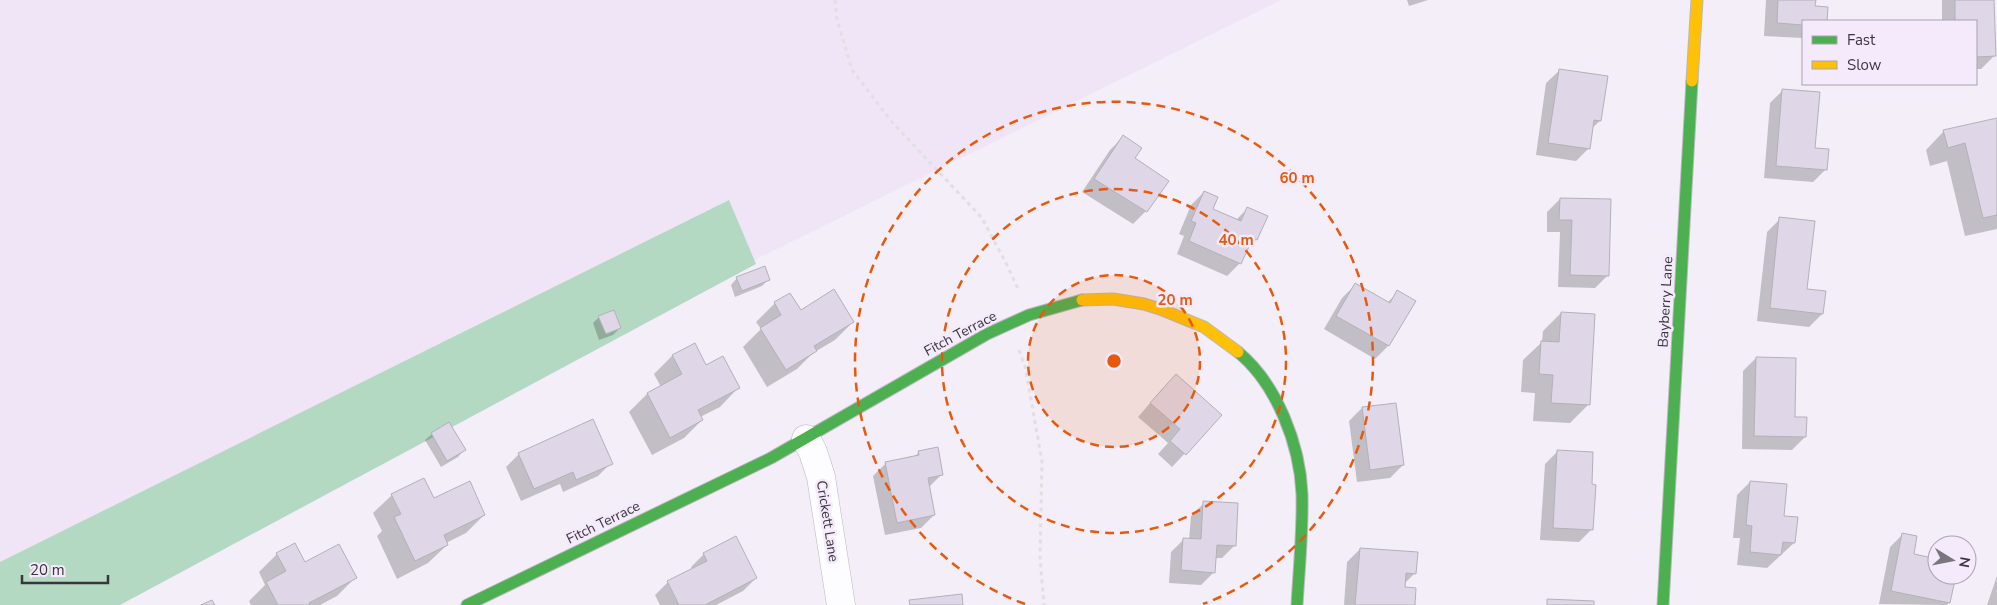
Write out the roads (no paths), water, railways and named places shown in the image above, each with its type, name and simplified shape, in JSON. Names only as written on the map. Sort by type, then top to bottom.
[{"type":"street","name":"Bayberry Lane","points":[[1662,605],[1697,0]]},
{"type":"street","name":"Fitch Terrace","points":[[467,605],[806,439],[962,347],[1009,324],[1029,315],[1066,304],[1098,299],[1144,304],[1177,315],[1204,327],[1251,364],[1269,387],[1282,411],[1297,459],[1302,494],[1297,605]]},
{"type":"street","name":"Crickett Lane","points":[[806,439],[813,452],[821,476],[841,605]]}]
